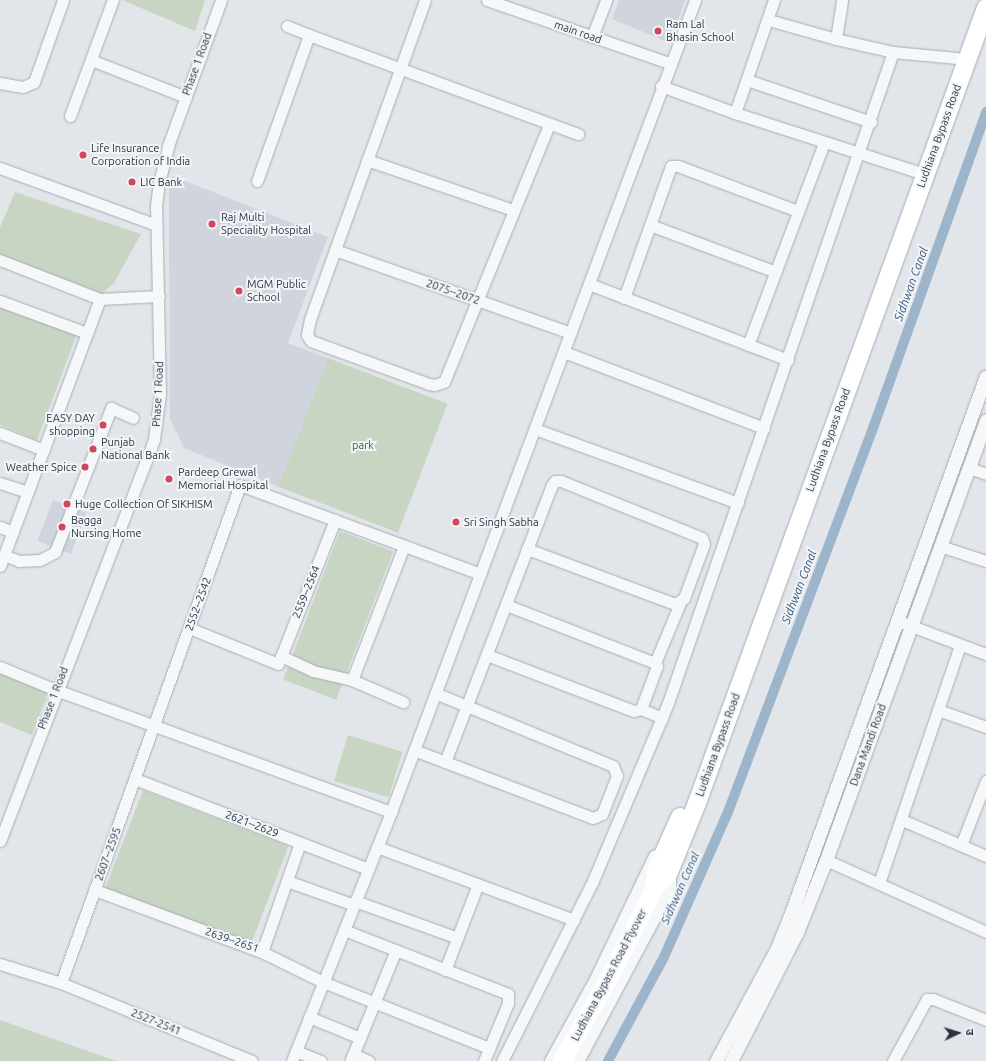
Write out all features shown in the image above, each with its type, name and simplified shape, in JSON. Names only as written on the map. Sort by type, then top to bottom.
[{"type":"highway","name":"Ludhiana Bypass Road","points":[[667,844],[688,799],[769,581],[798,492],[978,0]]},
{"type":"highway","name":"Ludhiana Bypass Road","points":[[669,872],[778,585],[807,495],[986,8]]},
{"type":"highway","name":"Ludhiana Bypass Road Flyover","points":[[653,891],[656,871],[667,844]]},
{"type":"highway","name":"Ludhiana Bypass Road Flyover","points":[[562,1061],[610,977],[653,891],[669,872]]},
{"type":"street","points":[[0,83],[17,88],[34,82],[63,0]]},
{"type":"street","points":[[70,116],[113,0]]},
{"type":"street","name":"Phase 1 Road","points":[[0,841],[56,690],[154,439],[160,394],[156,206],[163,162],[220,0]]},
{"type":"street","points":[[425,0],[310,319],[307,335],[312,341],[429,384],[439,384],[446,378],[475,300],[549,124]]},
{"type":"street","name":"main road","points":[[487,0],[670,63]]},
{"type":"street","points":[[592,37],[606,0]]},
{"type":"street","points":[[321,1061],[294,1056],[391,812],[564,352],[661,86],[695,0]]},
{"type":"street","points":[[735,114],[769,20],[774,0]]},
{"type":"street","points":[[836,39],[842,0]]},
{"type":"street","points":[[769,20],[836,39],[893,52],[957,58]]},
{"type":"street","points":[[287,26],[309,36],[401,68],[578,134]]},
{"type":"street","points":[[257,182],[309,36]]},
{"type":"street","points":[[502,1061],[574,920],[618,823],[662,718],[860,155],[893,52]]},
{"type":"street","points":[[90,60],[186,97]]},
{"type":"street","points":[[747,80],[871,122]]},
{"type":"street","points":[[661,86],[735,114],[915,172]]},
{"type":"street","points":[[748,345],[824,143]]},
{"type":"street","points":[[367,160],[513,210]]},
{"type":"street","points":[[624,298],[671,166],[674,165],[798,211]]},
{"type":"street","points":[[0,168],[157,225]]},
{"type":"street","points":[[650,225],[776,272]]},
{"type":"street","name":"2075--2072","points":[[335,250],[571,333]]},
{"type":"street","points":[[0,260],[100,299],[159,296]]},
{"type":"street","points":[[589,284],[788,360]]},
{"type":"street","points":[[100,299],[2,560],[40,560],[55,552],[111,408],[133,418]]},
{"type":"street","points":[[0,300],[87,333]]},
{"type":"street","points":[[564,352],[764,428]]},
{"type":"street","points":[[716,1061],[774,954],[787,922],[898,621],[986,376]]},
{"type":"street","name":"Dana Mandi Road","points":[[731,1061],[797,932],[826,860],[986,420]]},
{"type":"street","points":[[535,429],[738,503]]},
{"type":"street","points":[[0,433],[44,450]]},
{"type":"street","points":[[969,468],[986,474]]},
{"type":"street","points":[[445,762],[552,485],[555,482],[561,481],[702,538],[704,544],[655,663],[657,666],[641,709]]},
{"type":"street","points":[[0,482],[28,492]]},
{"type":"street","name":"2552--2542","points":[[155,724],[240,485],[335,520]]},
{"type":"street","points":[[335,520],[480,574]]},
{"type":"street","name":"2559--2564","points":[[279,660],[335,520]]},
{"type":"street","points":[[0,527],[13,532]]},
{"type":"street","points":[[352,680],[404,546]]},
{"type":"street","points":[[940,546],[986,561]]},
{"type":"street","points":[[527,549],[663,601],[680,603]]},
{"type":"street","points":[[506,605],[655,663]]},
{"type":"street","points":[[898,621],[986,654]]},
{"type":"street","points":[[189,628],[313,671],[352,680],[403,702]]},
{"type":"street","points":[[879,883],[902,820],[960,645]]},
{"type":"street","points":[[487,655],[634,711],[641,709],[662,718]]},
{"type":"street","points":[[0,667],[56,690],[155,724],[391,812]]},
{"type":"street","points":[[435,693],[613,766],[616,770],[617,776],[599,816]]},
{"type":"street","points":[[938,710],[986,727]]},
{"type":"street","name":"2607--2595","points":[[61,983],[155,724]]},
{"type":"street","points":[[414,750],[593,818],[599,816],[618,823]]},
{"type":"street","name":"2621--2629","points":[[135,779],[368,869]]},
{"type":"street","points":[[961,845],[986,781]]},
{"type":"street","points":[[902,820],[986,856]]},
{"type":"street","name":"2639--2651","points":[[95,890],[262,952],[300,843]]},
{"type":"street","points":[[551,1061],[596,978],[649,867],[662,845],[667,844]]},
{"type":"street","points":[[377,847],[574,920]]},
{"type":"street","points":[[826,860],[986,932]]},
{"type":"street","points":[[577,1061],[669,889],[669,872]]},
{"type":"street","points":[[288,881],[458,938]]},
{"type":"street","points":[[445,970],[478,884]]},
{"type":"street","points":[[344,930],[508,994],[508,1003],[484,1061]]},
{"type":"street","points":[[369,1061],[352,1058],[396,950]]},
{"type":"street","points":[[262,952],[323,982],[489,1048]]},
{"type":"street","name":"2527-2541","points":[[0,964],[61,983],[251,1061]]},
{"type":"street","points":[[893,1061],[927,999],[933,999],[986,1020]]},
{"type":"street","points":[[309,1017],[360,1038]]},
{"type":"shaded area","name":"Ram Lal Bhasin School","points":[[619,0],[685,0],[670,43],[612,19]]},
{"type":"shaded area","name":"MGM Public School","points":[[172,176],[328,237],[288,343],[328,358],[279,487],[184,448],[170,419],[169,191]]},
{"type":"shaded area","name":"Bagga Nursing Home","points":[[53,500],[87,513],[71,554],[37,541]]},
{"type":"green space","points":[[122,0],[205,0],[195,31]]},
{"type":"green space","points":[[15,192],[141,234],[114,283],[97,298],[0,260],[0,227]]},
{"type":"green space","points":[[0,306],[77,334],[37,440],[0,425]]},
{"type":"green space","name":"park","points":[[328,358],[447,404],[398,533],[279,487]]},
{"type":"green space","points":[[340,531],[393,551],[336,700],[283,679]]},
{"type":"green space","points":[[0,672],[49,690],[32,735],[0,722]]},
{"type":"green space","points":[[348,735],[403,752],[388,798],[334,781]]},
{"type":"green space","points":[[143,790],[289,846],[251,945],[105,889]]},
{"type":"green space","points":[[0,1020],[116,1061],[0,1061]]},
{"type":"waterway","name":"Sidhwan Canal","points":[[608,1061],[664,957],[728,812],[872,431],[986,112]]},
{"type":"place","name":"Ram Lal Bhasin School","points":[[658,31]]},
{"type":"place","name":"Life Insurance Corporation of India","points":[[83,155]]},
{"type":"place","name":"LIC Bank","points":[[132,182]]},
{"type":"place","name":"Raj Multi Speciality Hospital","points":[[212,224]]},
{"type":"place","name":"MGM Public School","points":[[239,291]]},
{"type":"place","name":"EASY DAY shopping","points":[[103,425]]},
{"type":"place","name":"Punjab National Bank","points":[[93,449]]},
{"type":"place","name":"Weather Spice","points":[[85,467]]},
{"type":"place","name":"Pardeep Grewal Memorial Hospital","points":[[169,479]]},
{"type":"place","name":"Huge Collection Of SIKHISM","points":[[67,504]]},
{"type":"place","name":"Sri Singh Sabha","points":[[456,522]]},
{"type":"place","name":"Bagga Nursing Home","points":[[62,527]]}]
